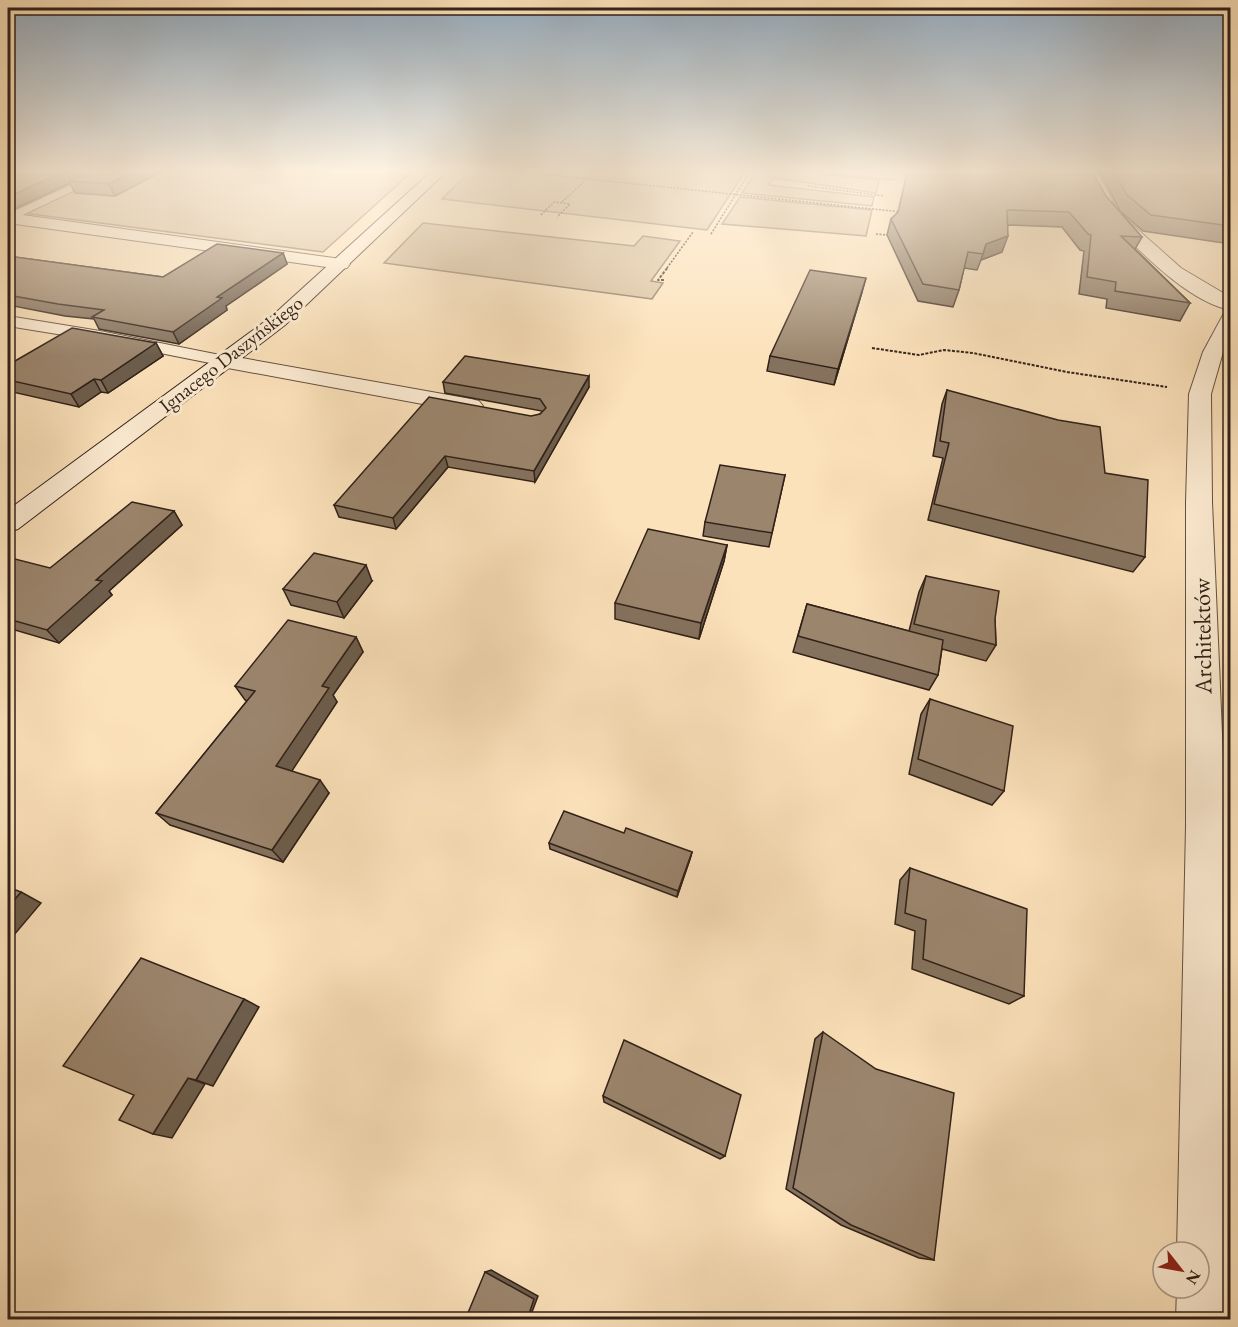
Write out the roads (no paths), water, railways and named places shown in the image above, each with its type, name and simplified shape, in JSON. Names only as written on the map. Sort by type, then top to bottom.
[{"type":"street","points":[[109,232],[341,264]]},
{"type":"street","name":"Ignacego Daszyńskiego","points":[[8,523],[278,321],[375,232]]},
{"type":"street","points":[[1130,232],[1175,272],[1210,295],[1230,304]]},
{"type":"street","name":"Architektów","points":[[1205,1320],[1206,826],[1199,502],[1200,394],[1213,352],[1230,319]]},
{"type":"street","points":[[225,361],[487,409]]},
{"type":"lane","points":[[8,321],[100,336],[225,361]]}]
